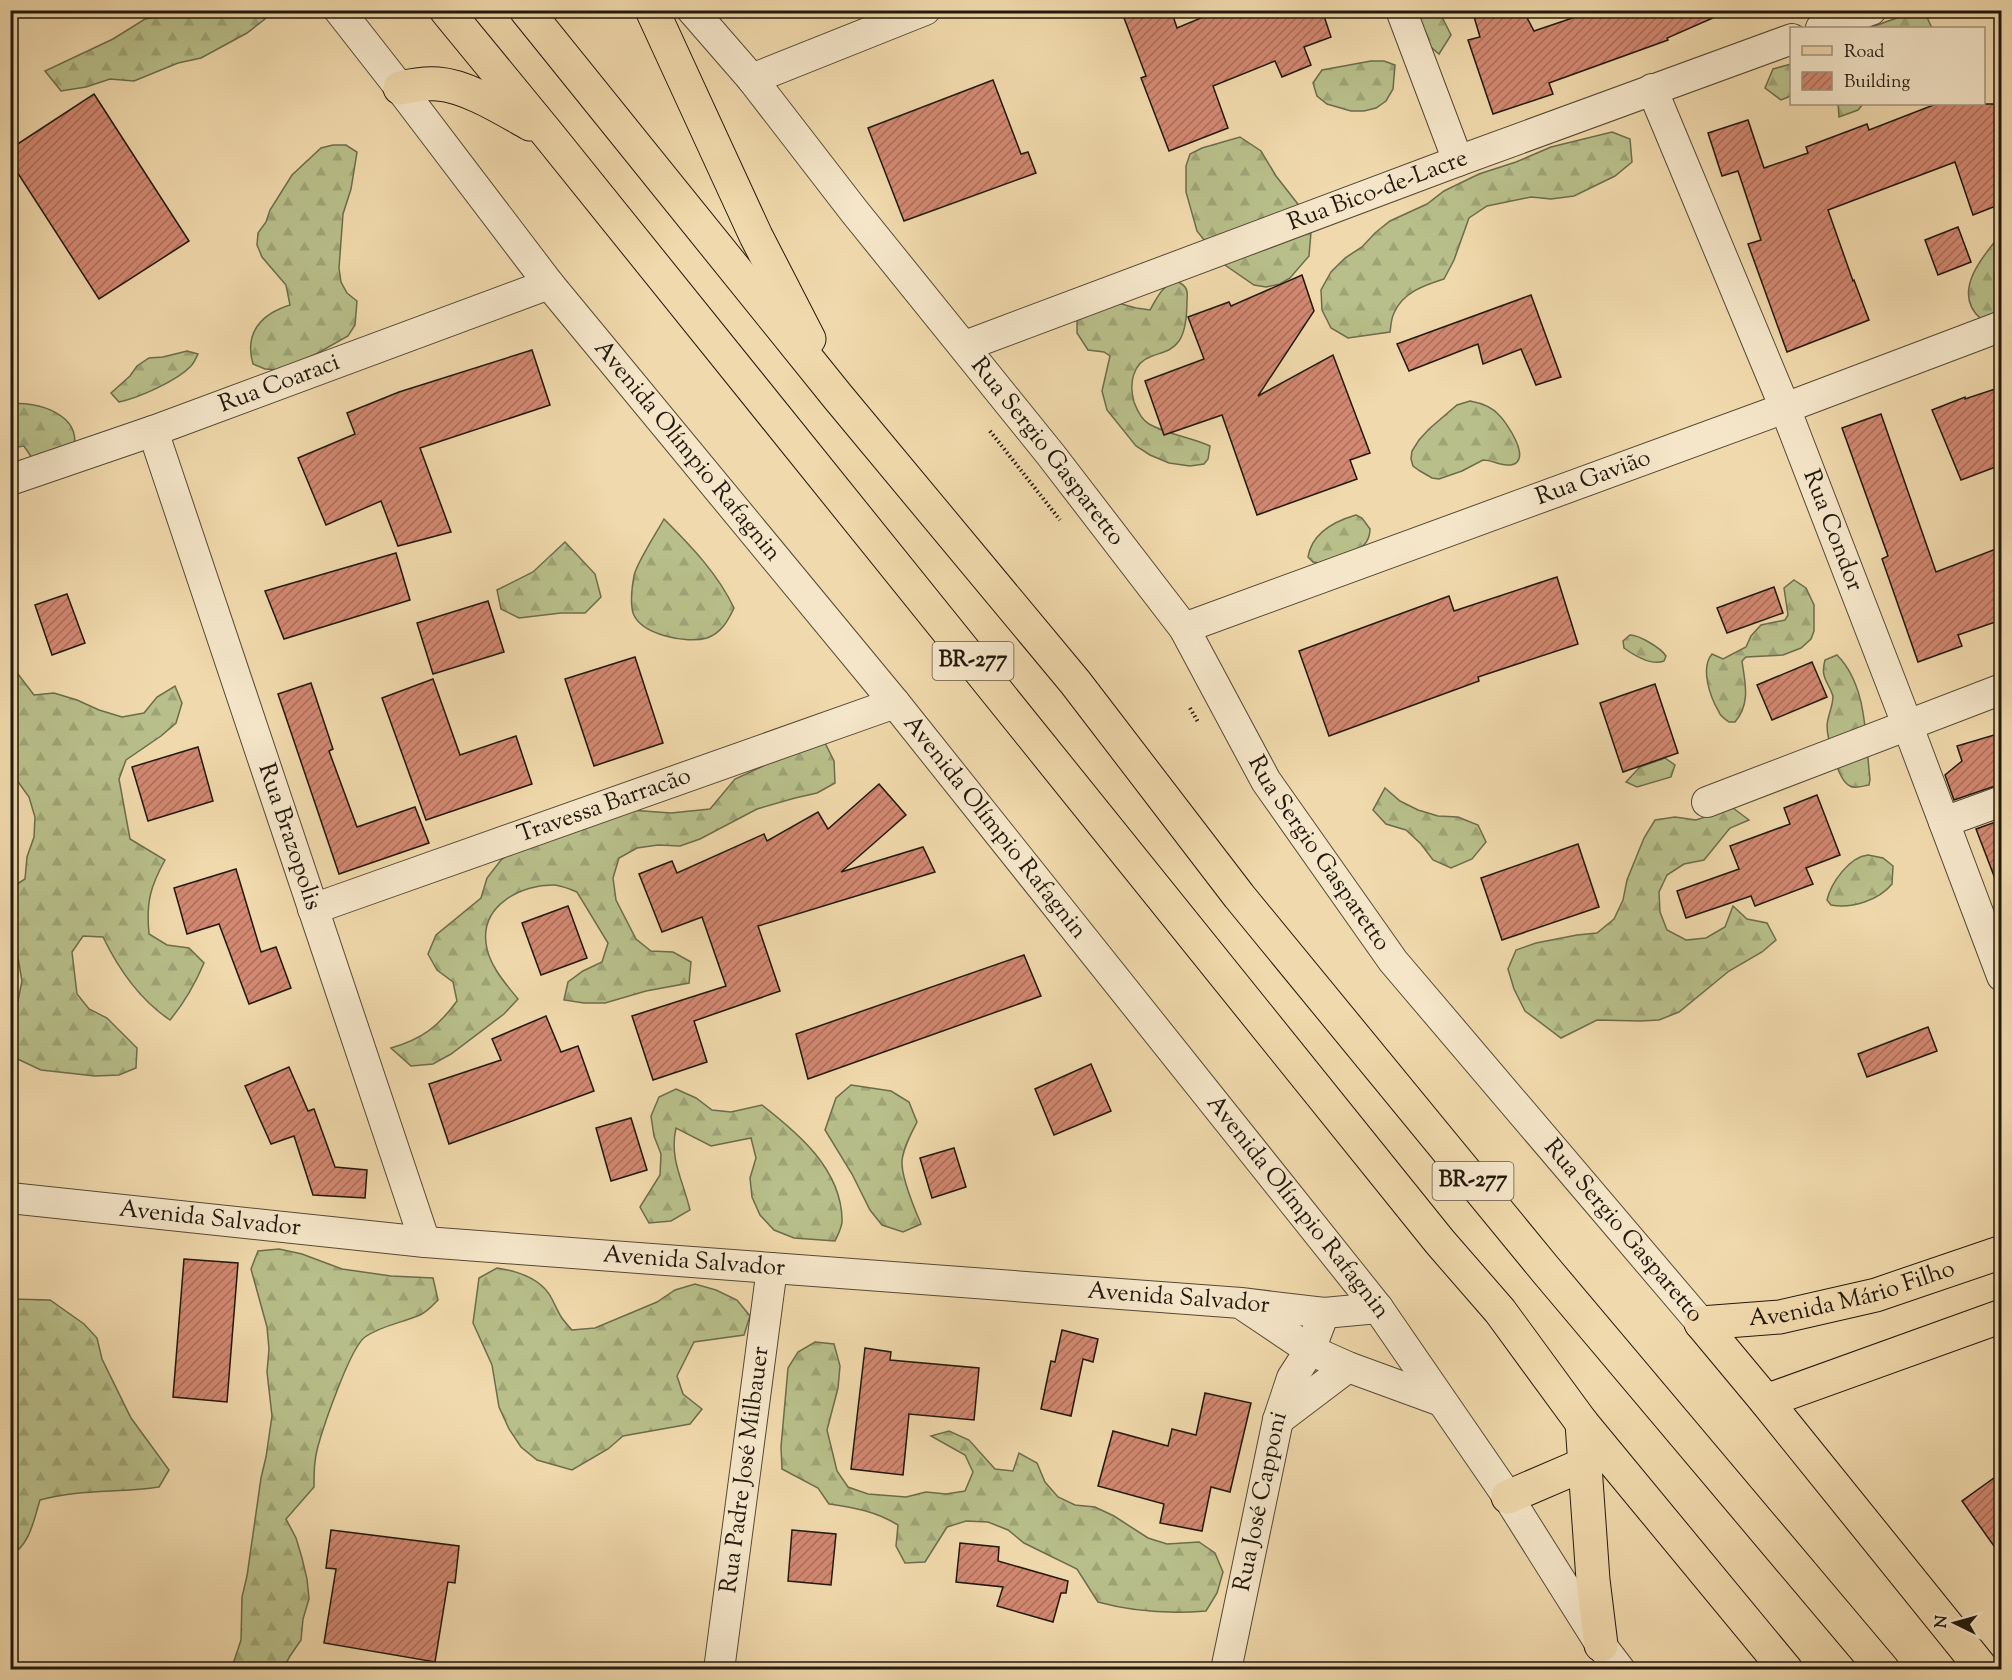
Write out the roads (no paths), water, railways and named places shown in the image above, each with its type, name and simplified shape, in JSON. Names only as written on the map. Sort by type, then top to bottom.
[{"type":"main road","name":"BR-277","points":[[446,10],[1440,1242],[1500,1311],[1582,1423],[1786,1670]]},
{"type":"main road","name":"BR-277","points":[[526,10],[838,397],[1075,682],[1269,932],[1545,1269],[1883,1670]]},
{"type":"main road","points":[[652,10],[756,236],[838,397]]},
{"type":"main road","points":[[400,88],[425,83],[442,84],[482,97],[547,133]]},
{"type":"main road","name":"Avenida Mário Filho","points":[[1701,1323],[1780,1317],[1876,1296],[2001,1252]]},
{"type":"main road","points":[[1766,1401],[2001,1316]]},
{"type":"main road","name":"Rua Sergio Gasparetto","points":[[1701,1323],[1983,1670]]},
{"type":"main road","points":[[1582,1423],[1593,1580],[1610,1658]]},
{"type":"main road","points":[[1508,1497],[1585,1464]]},
{"type":"street","name":"Avenida Olímpio Rafagnin","points":[[339,10],[549,284],[895,703],[1378,1308],[1508,1497],[1610,1658]]},
{"type":"street","name":"Rua Sergio Gasparetto","points":[[692,10],[752,78],[854,211],[964,346],[1184,628],[1266,781],[1393,961],[1701,1323]]},
{"type":"street","points":[[752,78],[925,10]]},
{"type":"street","points":[[1401,10],[1458,161]]},
{"type":"street","points":[[1824,27],[1871,10]]},
{"type":"street","name":"Rua Bico-de-Lacre","points":[[964,346],[1790,39]]},
{"type":"street","name":"Rua Condor","points":[[1652,89],[1785,408],[2001,976]]},
{"type":"street","name":"Rua Coaraci","points":[[10,480],[153,431],[549,284]]},
{"type":"street","name":"Rua Gavião","points":[[1184,628],[1785,408],[2001,326]]},
{"type":"street","name":"Rua Brazopolis","points":[[153,431],[425,1242]]},
{"type":"street","points":[[1707,802],[2001,689]]},
{"type":"street","name":"Travessa Barracão","points":[[313,909],[895,703]]},
{"type":"street","points":[[1944,822],[2001,801]]},
{"type":"street","name":"Avenida Salvador","points":[[10,1198],[425,1242],[1241,1303],[1324,1313],[1378,1308]]},
{"type":"street","name":"Rua Padre José Milbauer","points":[[719,1670],[772,1268]]},
{"type":"street","points":[[1241,1303],[1310,1350],[1348,1367],[1441,1401]]},
{"type":"street","points":[[1278,1420],[1292,1378],[1310,1350],[1324,1313]]},
{"type":"street","name":"Rua José Capponi","points":[[1226,1670],[1278,1420],[1348,1367]]}]
